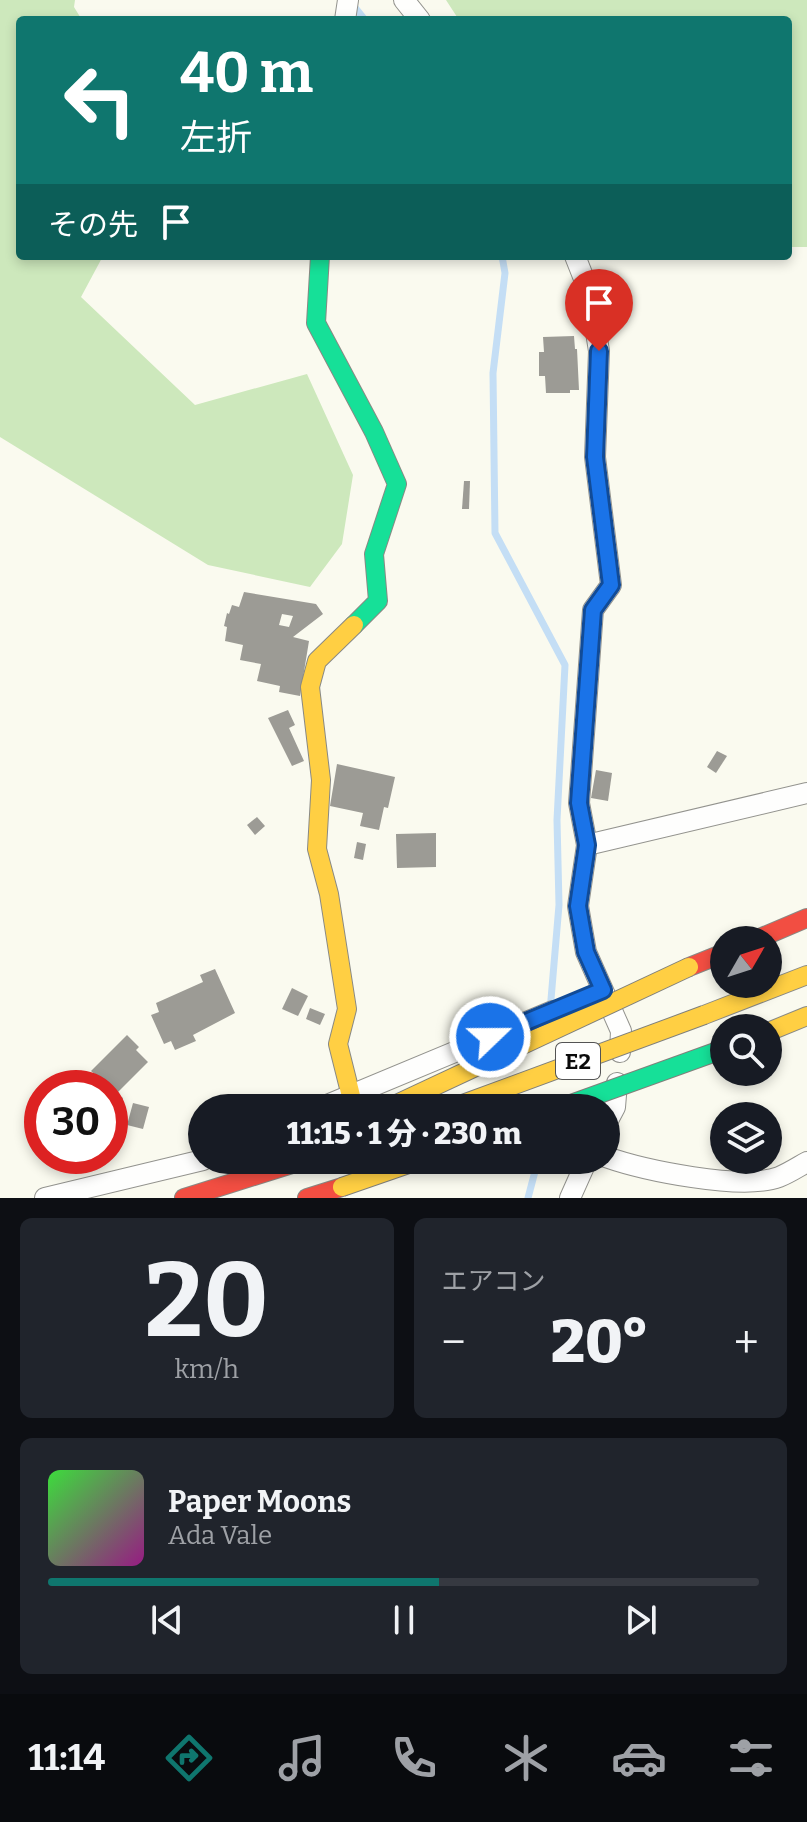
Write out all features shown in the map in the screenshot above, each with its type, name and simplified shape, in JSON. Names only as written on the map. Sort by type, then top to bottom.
[{"type":"main road","points":[[320,260],[316,323],[374,432],[397,484],[374,554],[378,601],[317,661],[310,687],[321,780],[317,849],[334,921],[347,1009],[338,1044],[350,1094]]},
{"type":"main road","points":[[782,929],[807,918]]},
{"type":"main road","points":[[418,1094],[710,959]]},
{"type":"main road","name":"E2","points":[[490,1094],[807,975]]},
{"type":"main road","points":[[782,1026],[807,1016]]},
{"type":"main road","name":"E2","points":[[598,1094],[710,1059]]},
{"type":"main road","points":[[164,1198],[224,1174]]},
{"type":"main road","points":[[184,1198],[260,1174]]},
{"type":"main road","points":[[307,1198],[380,1174]]},
{"type":"street","points":[[404,0],[417,16]]},
{"type":"street","points":[[577,260],[590,294],[599,351],[595,457],[611,585],[593,610],[579,803],[587,845],[578,906],[586,952],[621,1031],[616,1094]]},
{"type":"street","points":[[587,845],[807,793]]},
{"type":"street","points":[[370,1094],[603,990]]},
{"type":"street","points":[[620,1162],[637,1168],[742,1182],[777,1178],[807,1162]]},
{"type":"street","points":[[45,1198],[188,1164]]},
{"type":"street","points":[[374,1174],[381,1197]]},
{"type":"street","points":[[570,1198],[581,1174]]},
{"type":"green space","points":[[0,0],[75,0],[74,7],[80,16],[16,16],[16,260],[101,260],[81,297],[195,405],[307,374],[353,475],[342,544],[310,587],[208,565],[0,437]]},
{"type":"green space","points":[[446,0],[807,0],[807,247],[792,247],[792,16],[456,16]]},
{"type":"building","points":[[574,336],[579,390],[546,393],[545,376],[539,376],[539,352],[544,352],[543,337]]},
{"type":"building","points":[[464,481],[470,481],[469,509],[462,509]]},
{"type":"building","points":[[244,592],[316,604],[323,614],[293,637],[309,641],[300,696],[279,692],[280,686],[257,681],[261,664],[240,660],[243,645],[225,641],[227,613],[232,605],[239,607]],"holes":[[[282,614],[293,616],[289,627],[279,625]]]},
{"type":"building","points":[[288,710],[295,725],[289,728],[304,761],[292,766],[268,718]]},
{"type":"building","points":[[717,751],[727,756],[716,773],[707,767]]},
{"type":"building","points":[[337,764],[395,777],[379,830],[360,826],[363,813],[330,806]]},
{"type":"building","points":[[596,770],[612,773],[608,801],[591,798]]},
{"type":"building","points":[[257,817],[265,826],[255,835],[247,825]]},
{"type":"building","points":[[436,833],[436,867],[397,868],[396,834]]},
{"type":"building","points":[[357,842],[366,844],[363,860],[354,858]]},
{"type":"building","points":[[215,969],[235,1013],[193,1035],[196,1041],[175,1050],[171,1041],[164,1044],[151,1015],[159,1012],[156,1003],[203,982],[200,975]]},
{"type":"building","points":[[292,988],[308,996],[298,1016],[282,1009]]},
{"type":"building","points":[[310,1008],[325,1014],[320,1025],[306,1019]]},
{"type":"building","points":[[127,1035],[148,1062],[128,1082],[128,1070],[92,1070]]},
{"type":"building","points":[[133,1103],[149,1107],[143,1129],[128,1125]]},
{"type":"waterway","points":[[353,5],[362,16]]},
{"type":"waterway","points":[[503,260],[505,273],[493,373],[495,533],[565,665],[557,820],[559,905],[550,1011]]},
{"type":"waterway","points":[[528,1198],[534,1174]]},
{"type":"traffic: fast","points":[[320,260],[316,323],[374,432],[397,484],[374,554],[378,601],[354,625]]},
{"type":"traffic: fast","points":[[599,1094],[710,1054]]},
{"type":"traffic: slow","points":[[350,1094],[338,1044],[347,1009],[329,894],[317,849],[321,780],[310,687],[317,661],[354,625]]},
{"type":"traffic: slow","points":[[418,1094],[689,967]]},
{"type":"traffic: slow","points":[[704,1015],[807,975]]},
{"type":"traffic: slow","points":[[490,1094],[704,1015]]},
{"type":"traffic: slow","points":[[782,1026],[807,1016]]},
{"type":"traffic: slow","points":[[342,1187],[380,1174]]},
{"type":"traffic: jam","points":[[782,929],[807,918]]},
{"type":"traffic: jam","points":[[689,967],[710,959]]},
{"type":"traffic: jam","points":[[184,1198],[260,1174]]},
{"type":"traffic: jam","points":[[307,1198],[342,1187]]},
{"type":"route","points":[[490,1037],[603,990],[586,952],[578,906],[587,845],[579,803],[593,610],[611,585],[595,457],[599,351]]}]
